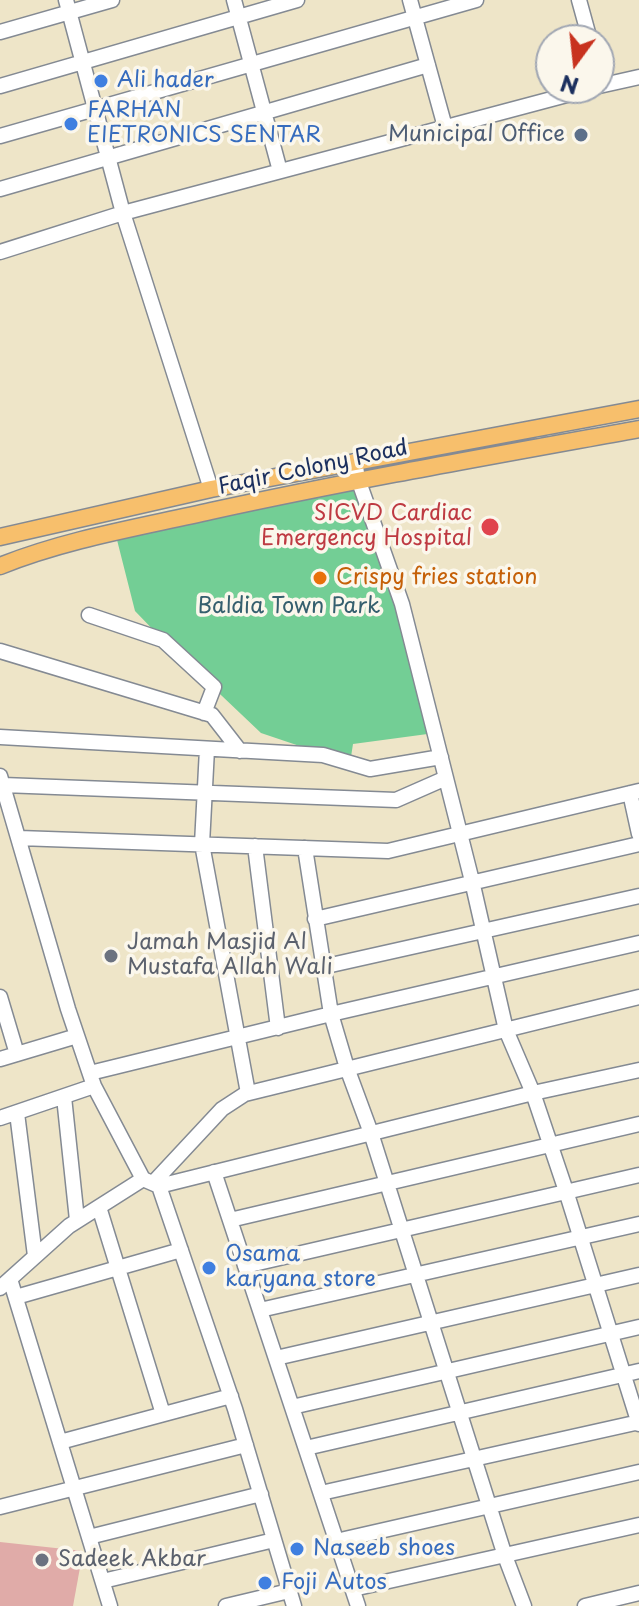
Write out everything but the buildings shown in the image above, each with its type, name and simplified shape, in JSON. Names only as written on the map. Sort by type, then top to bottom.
[{"type":"main road","name":"Faqir Colony Road","points":[[0,537],[211,489],[639,409]]},
{"type":"main road","name":"Faqir Colony Road","points":[[0,566],[26,555],[115,532],[358,479],[639,429]]},
{"type":"street","points":[[0,32],[67,6],[112,0]]},
{"type":"street","points":[[234,0],[280,171]]},
{"type":"street","points":[[0,86],[297,0]]},
{"type":"street","points":[[410,0],[445,127]]},
{"type":"street","points":[[0,136],[476,0]]},
{"type":"street","points":[[579,0],[586,24]]},
{"type":"street","points":[[67,6],[123,213],[211,489]]},
{"type":"street","points":[[0,189],[428,65]]},
{"type":"street","points":[[615,81],[639,77]]},
{"type":"street","points":[[0,252],[123,213],[535,102]]},
{"type":"street","points":[[321,1493],[639,1423],[551,1145],[506,1030],[402,604],[358,479],[355,461]]},
{"type":"street","points":[[89,615],[163,640],[214,687],[204,713]]},
{"type":"street","points":[[0,651],[212,715],[240,751]]},
{"type":"street","points":[[0,737],[323,755],[370,769],[441,757]]},
{"type":"street","points":[[207,749],[202,844],[248,1093]]},
{"type":"street","points":[[294,1606],[231,1396],[181,1250],[152,1183],[92,1080],[2,781],[396,800],[446,778]]},
{"type":"street","points":[[19,838],[388,851],[634,792],[639,834]]},
{"type":"street","points":[[315,919],[639,844]]},
{"type":"street","points":[[255,846],[278,1028]]},
{"type":"street","points":[[305,848],[331,1014],[505,1556],[524,1606]]},
{"type":"street","points":[[322,967],[639,896]]},
{"type":"street","points":[[0,1118],[64,1097],[92,1080],[236,1038],[639,943]]},
{"type":"street","points":[[152,1183],[222,1109],[248,1093],[639,997]]},
{"type":"street","points":[[1,1004],[17,1054]]},
{"type":"street","points":[[0,1059],[77,1036]]},
{"type":"street","points":[[110,1606],[16,1297],[5,1284],[77,1220],[152,1183],[214,1172],[639,1070]]},
{"type":"street","points":[[64,1097],[77,1220]]},
{"type":"street","points":[[17,1113],[35,1256]]},
{"type":"street","points":[[230,1220],[639,1124]]},
{"type":"street","points":[[214,1172],[358,1606]]},
{"type":"street","points":[[245,1266],[639,1175]]},
{"type":"street","points":[[99,1207],[163,1414]]},
{"type":"street","points":[[260,1310],[639,1224]]},
{"type":"street","points":[[16,1297],[181,1250]]},
{"type":"street","points":[[276,1358],[639,1275]]},
{"type":"street","points":[[292,1407],[639,1327]]},
{"type":"street","points":[[306,1448],[639,1371]]},
{"type":"street","points":[[60,1442],[231,1396]]},
{"type":"street","points":[[0,1507],[246,1445]]},
{"type":"street","points":[[336,1541],[639,1472]]},
{"type":"street","points":[[89,1537],[261,1494]]},
{"type":"street","points":[[353,1589],[639,1525]]},
{"type":"street","points":[[103,1581],[274,1540]]},
{"type":"street","points":[[226,1606],[289,1591]]},
{"type":"street","points":[[585,1606],[639,1593]]},
{"type":"green space","name":"Baldia Town Park","points":[[358,479],[435,733],[353,744],[350,763],[261,733],[163,640],[135,611],[115,532]]},
{"type":"place","name":"Ali hader","points":[[101,81]]},
{"type":"place","name":"FARHAN EIETRONICS SENTAR","points":[[71,124]]},
{"type":"place","name":"Municipal Office","points":[[581,135]]},
{"type":"place","name":"SICVD Cardiac Emergency Hospital","points":[[490,527]]},
{"type":"place","name":"Crispy fries station","points":[[320,578]]},
{"type":"place","name":"Jamah Masjid Al Mustafa Allah Wali","points":[[111,956]]},
{"type":"place","name":"Osama karyana store","points":[[209,1268]]},
{"type":"place","name":"Naseeb shoes","points":[[297,1549]]},
{"type":"place","name":"Sadeek Akbar","points":[[42,1560]]},
{"type":"place","name":"Foji Autos","points":[[265,1583]]}]
